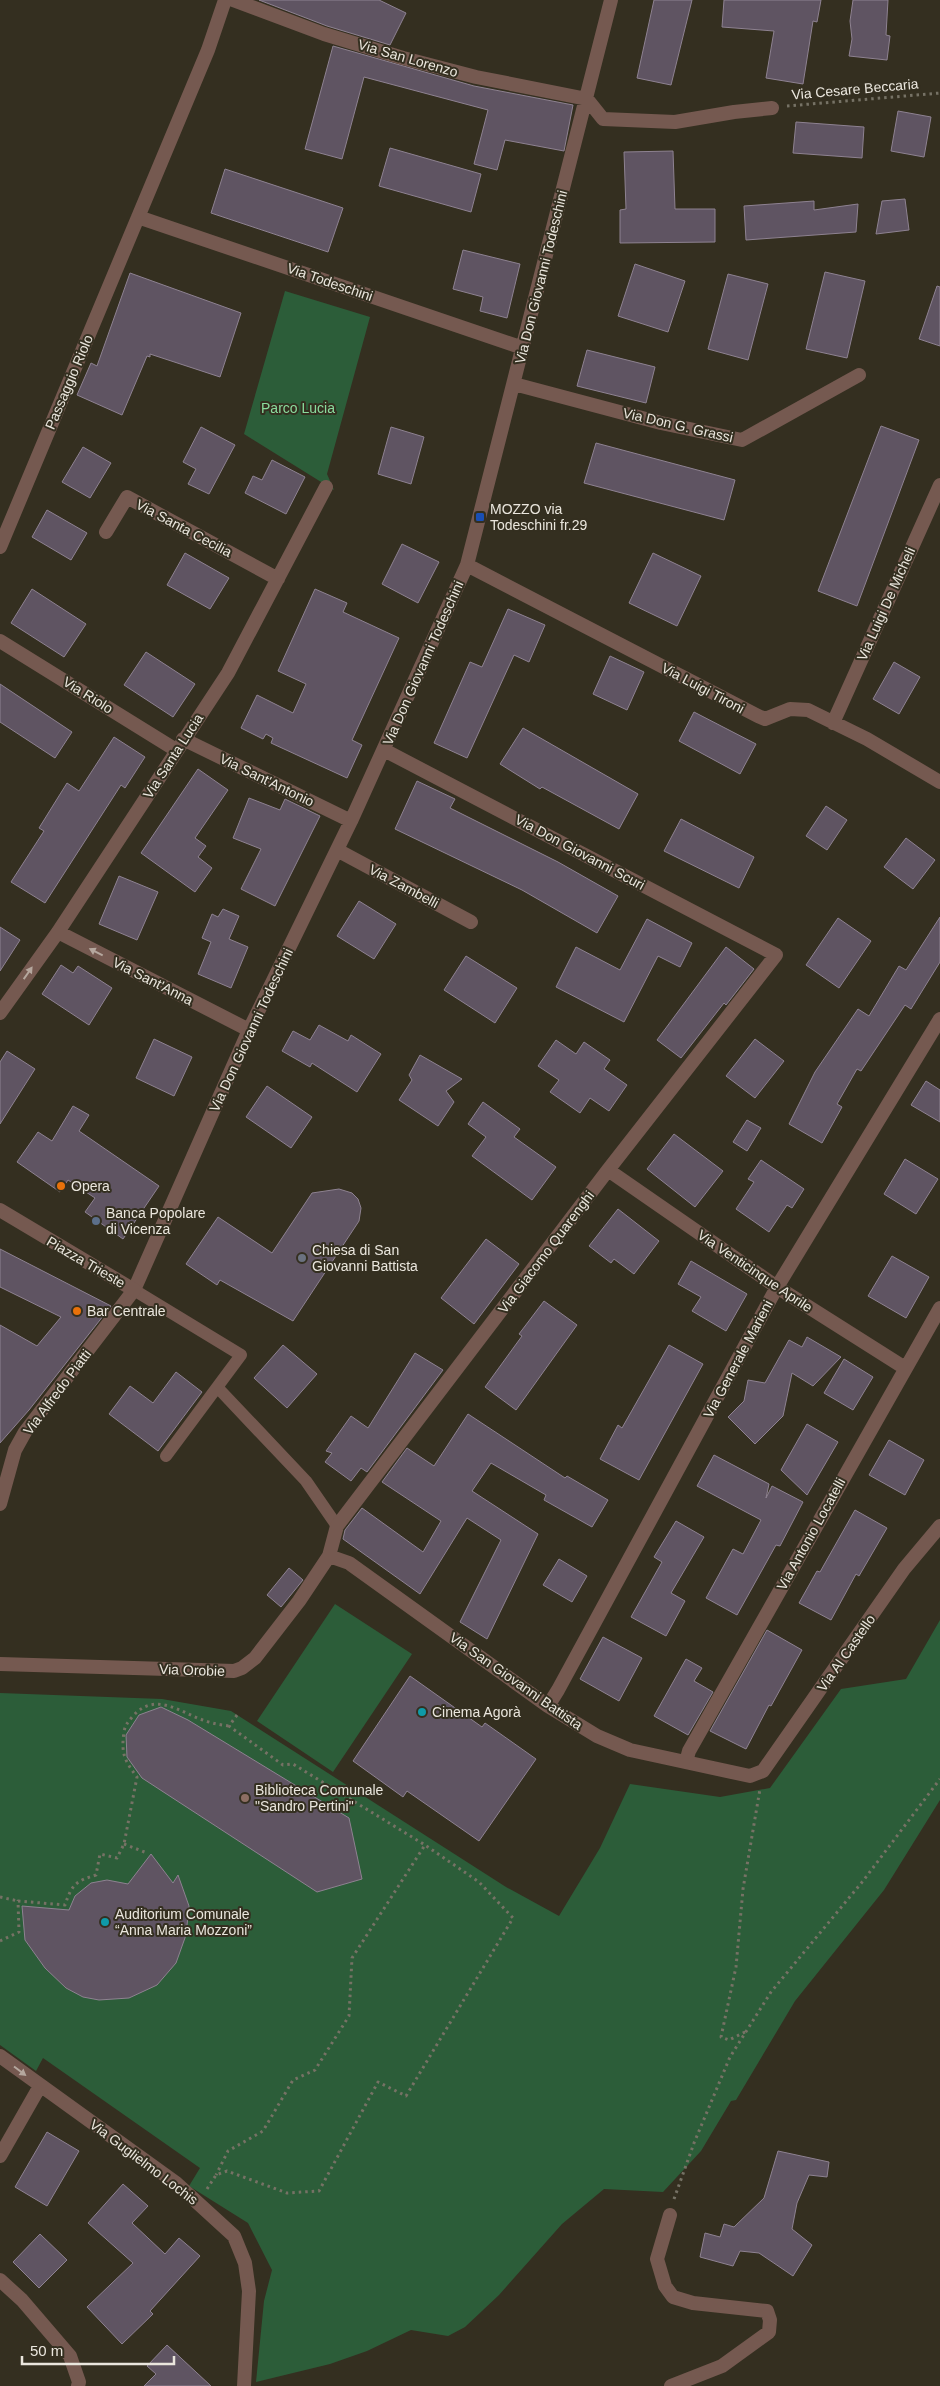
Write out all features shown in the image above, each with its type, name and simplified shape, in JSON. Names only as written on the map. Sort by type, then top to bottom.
[{"type":"street","name":"Passaggio Riolo","points":[[0,547],[208,50],[225,0]]},
{"type":"street","name":"Via San Lorenzo","points":[[233,0],[324,34],[403,58],[476,78],[587,99]]},
{"type":"street","name":"Via Don Giovanni Todeschini","points":[[134,1290],[249,1030],[351,821],[467,565],[611,0]]},
{"type":"street","points":[[587,99],[603,119],[676,122],[734,112],[772,108]]},
{"type":"street","name":"Via Todeschini","points":[[138,217],[523,348]]},
{"type":"street","name":"Via Don G. Grassi","points":[[514,384],[661,423],[742,440],[859,375]]},
{"type":"street","name":"Via Luigi De Micheli","points":[[833,723],[940,485]]},
{"type":"street","name":"Via Santa Lucia","points":[[0,1013],[58,932],[228,673],[326,487]]},
{"type":"street","name":"Via Santa Cecilia","points":[[106,532],[128,497],[278,578]]},
{"type":"street","name":"Via Luigi Tironi","points":[[467,565],[758,716],[765,719],[790,709],[800,708],[867,738],[940,782]]},
{"type":"street","name":"Via Riolo","points":[[0,640],[180,745]]},
{"type":"street","name":"Via Sant'Antonio","points":[[180,745],[351,821]]},
{"type":"street","name":"Via Don Giovanni Scuri","points":[[384,750],[776,955]]},
{"type":"street","name":"Via Zambelli","points":[[337,850],[471,922]]},
{"type":"street","name":"Via Sant'Anna","points":[[58,932],[249,1030]]},
{"type":"street","name":"Via Giacomo Quarenghi","points":[[329,1556],[337,1526],[608,1170],[776,955]]},
{"type":"street","name":"Via Generale Marieni","points":[[548,1706],[777,1287],[940,1019]]},
{"type":"street","name":"Via Venticinque Aprile","points":[[608,1170],[777,1287],[905,1368]]},
{"type":"street","name":"Piazza Trieste","points":[[0,1210],[241,1355],[166,1456]]},
{"type":"street","name":"Via Alfredo Piatti","points":[[0,1504],[16,1450],[25,1432],[134,1290]]},
{"type":"street","name":"Via Antonio Locatelli","points":[[686,1762],[689,1751],[940,1308]]},
{"type":"street","points":[[218,1388],[306,1481],[337,1526]]},
{"type":"street","name":"Via Al Castello","points":[[757,1773],[904,1569],[940,1526]]},
{"type":"street","name":"Via San Giovanni Battista","points":[[329,1556],[349,1562],[548,1706],[597,1736],[630,1750],[686,1762],[757,1773]]},
{"type":"street","name":"Via Orobie","points":[[0,1664],[234,1671],[242,1668],[255,1658],[299,1601],[329,1556]]},
{"type":"street","name":"Via Guglielmo Lochis","points":[[0,2056],[176,2183],[234,2236],[245,2263],[249,2291],[244,2386]]},
{"type":"street","points":[[0,2156],[40,2086]]},
{"type":"street","points":[[670,2215],[657,2259],[665,2286],[673,2297],[693,2303],[767,2311],[770,2320],[769,2332],[722,2366],[671,2386]]},
{"type":"street","points":[[0,2280],[22,2300],[70,2356],[79,2382],[78,2386]]},
{"type":"path","name":"Via Cesare Beccaria","points":[[772,108],[940,93]]},
{"type":"path","points":[[0,1897],[18,1901],[65,1904],[70,1891],[78,1881],[96,1875],[100,1854],[117,1858],[124,1844],[137,1777],[126,1763],[122,1747],[125,1725],[140,1708],[158,1704],[176,1707],[206,1721],[229,1726],[283,1765],[293,1764],[425,1845],[479,1882],[513,1918],[406,2096],[378,2082],[318,2191],[287,2193],[227,2171],[216,2175]]},
{"type":"path","points":[[229,1726],[237,1716]]},
{"type":"path","points":[[747,2031],[730,2040],[720,2037],[736,1967],[757,1773]]},
{"type":"path","points":[[670,2215],[675,2194],[730,2056],[771,1992],[863,1881],[940,1779]]},
{"type":"path","points":[[124,1844],[147,1853]]},
{"type":"path","points":[[200,2203],[228,2151],[263,2131],[293,2080],[315,2070],[349,2016],[352,1958],[425,1845]]},
{"type":"path","points":[[0,1941],[18,1932],[18,1901]]},
{"type":"green space","name":"Parco Lucia","points":[[285,291],[370,317],[327,474],[334,490],[244,434]]},
{"type":"green space","points":[[335,1604],[412,1654],[333,1772],[257,1721]]},
{"type":"green space","points":[[940,1620],[940,1800],[884,1890],[795,2001],[736,2100],[731,2101],[701,2151],[663,2192],[604,2189],[562,2224],[499,2295],[465,2327],[448,2336],[411,2330],[367,2351],[330,2364],[256,2382],[264,2301],[272,2270],[248,2223],[189,2186],[200,2168],[43,2058],[36,2071],[0,2045],[0,1693],[162,1699],[231,1711],[506,1887],[559,1916],[600,1848],[630,1784],[720,1797],[770,1788],[841,1689],[906,1679]]},
{"type":"building","points":[[259,0],[379,0],[406,13],[390,45],[327,26]]},
{"type":"building","points":[[654,0],[692,0],[671,85],[637,78]]},
{"type":"building","points":[[724,0],[821,0],[817,22],[813,21],[803,84],[766,78],[774,31],[722,27]]},
{"type":"building","points":[[853,0],[888,0],[886,35],[890,36],[887,60],[849,56],[852,39],[850,21]]},
{"type":"building","points":[[333,46],[474,86],[573,105],[564,151],[505,140],[497,170],[474,164],[488,110],[364,77],[342,159],[305,149]]},
{"type":"building","points":[[898,111],[931,117],[924,157],[891,151]]},
{"type":"building","points":[[796,122],[864,127],[862,158],[793,153]]},
{"type":"building","points":[[390,148],[481,174],[471,212],[379,186]]},
{"type":"building","points":[[673,151],[675,209],[715,209],[715,242],[620,243],[620,210],[626,209],[624,152]]},
{"type":"building","points":[[225,169],[343,208],[328,252],[211,213]]},
{"type":"building","points":[[905,199],[909,230],[876,234],[882,201]]},
{"type":"building","points":[[814,201],[814,210],[858,204],[856,232],[746,240],[744,206]]},
{"type":"building","points":[[463,250],[520,264],[507,318],[480,311],[483,297],[453,289]]},
{"type":"building","points":[[635,264],[685,281],[668,332],[618,316]]},
{"type":"building","points":[[825,272],[865,281],[847,358],[806,349]]},
{"type":"building","points":[[130,273],[241,313],[220,377],[150,354],[150,357],[147,356],[122,415],[77,395],[91,363],[97,366]]},
{"type":"building","points":[[728,274],[768,284],[748,360],[708,349]]},
{"type":"building","points":[[937,286],[940,287],[940,346],[919,339]]},
{"type":"building","points":[[587,350],[655,367],[646,403],[577,386]]},
{"type":"building","points":[[881,426],[919,440],[857,606],[818,591]]},
{"type":"building","points":[[201,427],[235,445],[209,494],[188,484],[196,469],[183,462]]},
{"type":"building","points":[[391,427],[424,437],[411,484],[378,474]]},
{"type":"building","points":[[596,443],[735,480],[724,520],[584,483]]},
{"type":"building","points":[[83,447],[111,463],[90,498],[62,482]]},
{"type":"building","points":[[272,460],[305,477],[286,514],[245,493],[253,476],[262,480]]},
{"type":"building","points":[[47,510],[87,533],[71,560],[32,537]]},
{"type":"building","points":[[402,544],[439,562],[418,603],[382,584]]},
{"type":"building","points":[[185,553],[229,578],[210,609],[167,585]]},
{"type":"building","points":[[653,553],[701,576],[677,626],[629,603]]},
{"type":"building","points":[[32,589],[86,624],[64,657],[11,623]]},
{"type":"building","points":[[315,589],[347,603],[343,612],[399,638],[352,740],[362,745],[347,778],[271,743],[273,738],[266,734],[263,739],[241,728],[257,695],[293,713],[306,684],[278,671]]},
{"type":"building","points":[[508,609],[545,625],[529,662],[514,655],[467,758],[434,743],[470,662],[482,667]]},
{"type":"building","points":[[146,652],[195,684],[173,717],[124,685]]},
{"type":"building","points":[[610,656],[644,672],[627,710],[593,694]]},
{"type":"building","points":[[894,662],[920,677],[899,714],[873,699]]},
{"type":"building","points":[[0,684],[72,732],[55,758],[0,722]]},
{"type":"building","points":[[694,712],[756,744],[740,774],[679,741]]},
{"type":"building","points":[[523,728],[638,794],[619,829],[542,787],[540,789],[500,764]]},
{"type":"building","points":[[114,737],[145,757],[125,788],[121,785],[45,903],[11,882],[44,831],[39,828],[67,783],[79,791]]},
{"type":"building","points":[[198,769],[228,790],[195,838],[206,846],[198,857],[212,868],[195,892],[141,853]]},
{"type":"building","points":[[417,781],[455,799],[450,808],[558,862],[618,896],[597,933],[522,890],[395,829]]},
{"type":"building","points":[[249,798],[280,810],[285,799],[320,816],[275,906],[241,889],[261,849],[233,838]]},
{"type":"building","points":[[826,806],[847,820],[827,850],[806,836]]},
{"type":"building","points":[[681,819],[754,857],[739,888],[664,851]]},
{"type":"building","points":[[906,838],[935,860],[913,889],[884,867]]},
{"type":"building","points":[[119,876],[158,892],[137,940],[99,924]]},
{"type":"building","points":[[359,901],[396,924],[374,959],[337,936]]},
{"type":"building","points":[[223,909],[239,916],[229,939],[248,947],[231,988],[198,974],[211,942],[202,938],[212,914],[218,917]]},
{"type":"building","points":[[940,917],[940,962],[911,1009],[905,1005],[861,1071],[857,1069],[837,1104],[842,1107],[822,1143],[789,1124],[815,1072],[858,1009],[869,1016],[899,966],[906,970]]},
{"type":"building","points":[[838,918],[871,941],[839,988],[806,965]]},
{"type":"building","points":[[647,919],[692,943],[680,967],[658,956],[624,1022],[556,987],[576,947],[620,970]]},
{"type":"building","points":[[0,927],[20,940],[0,971]]},
{"type":"building","points":[[726,947],[754,969],[726,1005],[724,1003],[681,1058],[657,1040]]},
{"type":"building","points":[[466,956],[517,988],[495,1023],[444,990]]},
{"type":"building","points":[[61,965],[73,973],[78,966],[112,988],[89,1025],[42,994]]},
{"type":"building","points":[[319,1025],[348,1041],[351,1035],[381,1054],[357,1092],[312,1063],[310,1067],[282,1051],[293,1031],[310,1040]]},
{"type":"building","points":[[154,1039],[192,1057],[174,1096],[136,1078]]},
{"type":"building","points":[[755,1039],[784,1061],[755,1098],[726,1076]]},
{"type":"building","points":[[556,1040],[576,1054],[584,1042],[610,1060],[604,1069],[627,1085],[609,1111],[590,1098],[580,1113],[550,1092],[559,1080],[538,1066]]},
{"type":"building","points":[[7,1051],[35,1069],[0,1124],[0,1062]]},
{"type":"building","points":[[420,1055],[462,1079],[446,1091],[454,1102],[438,1126],[399,1100],[412,1080],[409,1075]]},
{"type":"building","points":[[926,1081],[940,1090],[940,1122],[911,1105]]},
{"type":"building","points":[[267,1086],[312,1117],[291,1148],[246,1117]]},
{"type":"building","points":[[483,1102],[520,1129],[514,1137],[556,1167],[532,1200],[472,1156],[486,1137],[468,1124]]},
{"type":"building","points":[[73,1106],[89,1115],[79,1131],[159,1186],[123,1239],[85,1212],[95,1198],[68,1180],[60,1192],[17,1162],[38,1132],[52,1141]]},
{"type":"building","points":[[747,1120],[761,1128],[747,1151],[733,1142]]},
{"type":"building","points":[[674,1134],[723,1171],[695,1207],[647,1169]]},
{"type":"building","points":[[905,1159],[938,1179],[916,1214],[884,1194]]},
{"type":"building","points":[[761,1160],[804,1189],[792,1208],[787,1205],[769,1232],[736,1209],[754,1182],[748,1179]]},
{"type":"building","name":"Chiesa di San Giovanni Battista","points":[[339,1189],[352,1193],[358,1199],[361,1208],[359,1221],[293,1321],[220,1280],[217,1285],[186,1264],[218,1217],[272,1253],[312,1193]]},
{"type":"building","points":[[618,1209],[659,1241],[634,1274],[614,1259],[611,1263],[589,1246]]},
{"type":"building","points":[[486,1239],[519,1264],[474,1324],[441,1298]]},
{"type":"building","points":[[0,1249],[111,1306],[29,1410],[0,1443],[0,1325],[37,1346],[61,1317],[0,1287]]},
{"type":"building","points":[[892,1256],[929,1277],[906,1318],[868,1296]]},
{"type":"building","points":[[691,1261],[747,1294],[726,1331],[692,1311],[701,1297],[678,1284]]},
{"type":"building","points":[[544,1301],[577,1325],[516,1410],[485,1387],[522,1336],[519,1334]]},
{"type":"building","points":[[807,1337],[841,1357],[813,1386],[792,1373],[783,1416],[755,1444],[728,1417],[744,1401],[748,1380],[765,1383],[789,1340],[802,1347]]},
{"type":"building","points":[[283,1345],[317,1374],[287,1408],[254,1378]]},
{"type":"building","points":[[669,1345],[703,1364],[639,1480],[600,1459],[618,1425],[622,1428]]},
{"type":"building","points":[[415,1353],[443,1370],[367,1472],[361,1468],[351,1481],[325,1462],[332,1453],[326,1451],[351,1416],[368,1428]]},
{"type":"building","points":[[844,1359],[873,1377],[853,1410],[824,1393]]},
{"type":"building","points":[[176,1372],[202,1392],[158,1451],[109,1414],[130,1386],[153,1403]]},
{"type":"building","points":[[468,1414],[565,1478],[567,1476],[608,1500],[592,1527],[544,1500],[546,1495],[491,1463],[472,1491],[538,1534],[487,1639],[460,1622],[501,1540],[467,1518],[420,1594],[343,1539],[345,1530],[362,1508],[423,1552],[441,1521],[382,1482],[407,1448],[434,1466]]},
{"type":"building","points":[[807,1424],[838,1442],[807,1495],[781,1470]]},
{"type":"building","points":[[889,1440],[924,1460],[905,1495],[869,1475]]},
{"type":"building","points":[[714,1455],[769,1484],[766,1498],[772,1486],[803,1502],[780,1546],[776,1545],[737,1615],[706,1598],[733,1549],[743,1554],[761,1520],[697,1486]]},
{"type":"building","points":[[855,1510],[887,1528],[859,1576],[856,1574],[831,1620],[799,1603],[817,1571],[820,1572]]},
{"type":"building","points":[[676,1521],[704,1537],[671,1593],[685,1601],[666,1636],[631,1617],[662,1562],[654,1557]]},
{"type":"building","points":[[559,1559],[587,1576],[572,1602],[543,1585]]},
{"type":"building","points":[[289,1568],[303,1580],[281,1607],[267,1595]]},
{"type":"building","points":[[767,1630],[802,1650],[771,1706],[769,1705],[746,1749],[710,1731]]},
{"type":"building","points":[[603,1637],[642,1658],[619,1701],[580,1679]]},
{"type":"building","points":[[686,1659],[702,1668],[694,1681],[713,1692],[688,1735],[654,1716]]},
{"type":"building","points":[[410,1676],[482,1727],[485,1723],[536,1759],[479,1841],[407,1791],[403,1797],[353,1761]]},
{"type":"building","name":"Biblioteca Comunale \"Sandro Pertini\"","points":[[161,1707],[188,1720],[349,1818],[362,1879],[317,1892],[142,1778],[127,1757],[126,1735],[139,1715]]},
{"type":"building","name":"Auditorium Comunale “Anna Maria Mozzoni”","points":[[151,1854],[173,1883],[178,1875],[189,1906],[186,1935],[176,1963],[157,1985],[129,1998],[99,2000],[83,1997],[66,1988],[45,1968],[25,1940],[22,1906],[69,1910],[75,1896],[91,1883],[107,1880],[128,1884]]},
{"type":"building","points":[[47,2132],[79,2151],[47,2206],[15,2187]]},
{"type":"building","points":[[778,2151],[829,2162],[827,2177],[809,2175],[797,2203],[792,2229],[812,2245],[793,2276],[759,2253],[740,2251],[733,2266],[700,2257],[705,2233],[720,2237],[724,2224],[734,2227],[764,2198]]},
{"type":"building","points":[[123,2184],[148,2206],[132,2223],[165,2254],[179,2238],[200,2256],[150,2311],[153,2314],[122,2344],[87,2307],[133,2263],[88,2223]]},
{"type":"building","points":[[40,2234],[67,2260],[39,2288],[13,2262]]},
{"type":"building","points":[[167,2345],[211,2386],[144,2386],[156,2374],[147,2366]]},
{"type":"place","name":"MOZZO via Todeschini fr.29","points":[[480,517]]},
{"type":"place","name":"Opera","points":[[61,1186]]},
{"type":"place","name":"Banca Popolare di Vicenza","points":[[96,1221]]},
{"type":"place","name":"Chiesa di San Giovanni Battista","points":[[302,1258]]},
{"type":"place","name":"Bar Centrale","points":[[77,1311]]},
{"type":"place","name":"Cinema Agorà","points":[[422,1712]]},
{"type":"place","name":"Biblioteca Comunale \"Sandro Pertini\"","points":[[245,1798]]},
{"type":"place","name":"Auditorium Comunale “Anna Maria Mozzoni”","points":[[105,1922]]}]
